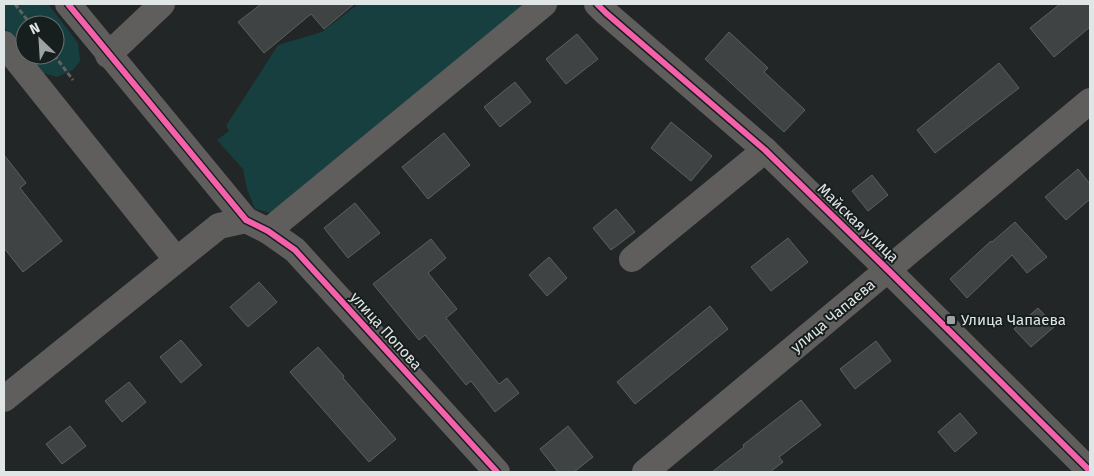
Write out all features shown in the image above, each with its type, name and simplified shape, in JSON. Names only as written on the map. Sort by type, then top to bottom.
[{"type":"street","name":"улица Попова","points":[[68,4],[108,55],[257,225],[296,250],[497,472]]},
{"type":"street","points":[[108,55],[162,4]]},
{"type":"street","points":[[4,399],[219,226],[257,225],[544,4]]},
{"type":"street","name":"Майская улица","points":[[597,4],[765,150],[1090,471]]},
{"type":"street","points":[[4,44],[176,259]]},
{"type":"street","name":"улица Чапаева","points":[[645,472],[1090,101]]},
{"type":"street","points":[[632,260],[765,150]]},
{"type":"path","points":[[15,4],[23,15]]},
{"type":"path","points":[[62,65],[73,80]]},
{"type":"shaded area","points":[[4,4],[48,4],[56,15],[15,15],[15,41],[4,27]]},
{"type":"shaded area","points":[[358,4],[560,4],[289,222],[276,214],[255,209],[247,189],[243,169],[217,140],[229,131],[226,126],[278,45],[322,32]]},
{"type":"shaded area","points":[[65,26],[78,43],[80,61],[73,70],[57,77],[40,72],[34,65],[65,65]]},
{"type":"building","points":[[261,4],[354,4],[324,29],[311,14],[264,53],[238,22]]},
{"type":"building","points":[[1060,4],[1090,4],[1090,27],[1054,57],[1030,28]]},
{"type":"building","points":[[729,32],[768,68],[764,72],[805,110],[784,132],[705,59]]},
{"type":"building","points":[[577,34],[598,59],[566,84],[546,59]]},
{"type":"building","points":[[999,63],[1019,88],[935,153],[917,130]]},
{"type":"building","points":[[515,82],[531,102],[500,127],[484,107]]},
{"type":"building","points":[[671,122],[712,156],[691,181],[651,148]]},
{"type":"building","points":[[444,133],[470,165],[428,199],[402,167]]},
{"type":"building","points":[[4,155],[26,183],[20,188],[62,241],[23,272],[4,248]]},
{"type":"building","points":[[1078,169],[1090,184],[1090,199],[1066,220],[1045,197]]},
{"type":"building","points":[[872,175],[888,195],[868,211],[852,191]]},
{"type":"building","points":[[355,203],[380,233],[348,258],[324,228]]},
{"type":"building","points":[[616,209],[635,232],[611,250],[593,228]]},
{"type":"building","points":[[1015,222],[1047,257],[1027,273],[1012,255],[967,298],[950,279],[991,241]]},
{"type":"building","points":[[788,238],[808,262],[771,291],[751,267]]},
{"type":"building","points":[[431,239],[446,258],[428,273],[457,309],[446,318],[499,384],[507,378],[519,393],[495,412],[471,381],[466,385],[425,335],[419,340],[373,284]]},
{"type":"building","points":[[549,257],[567,278],[547,296],[529,275]]},
{"type":"building","points":[[259,282],[277,302],[248,327],[230,307]]},
{"type":"building","points":[[710,306],[728,329],[635,404],[617,382]]},
{"type":"building","points":[[1038,308],[1055,326],[1031,347],[1014,329]]},
{"type":"building","points":[[181,340],[202,365],[181,383],[160,357]]},
{"type":"building","points":[[876,341],[891,361],[855,389],[840,369]]},
{"type":"building","points":[[318,347],[396,439],[369,462],[290,372]]},
{"type":"building","points":[[129,382],[146,402],[122,422],[105,401]]},
{"type":"building","points":[[801,400],[821,425],[779,457],[783,462],[770,472],[712,472],[744,447],[743,445]]},
{"type":"building","points":[[960,413],[977,433],[955,452],[938,432]]},
{"type":"building","points":[[70,426],[86,446],[62,464],[46,444]]},
{"type":"building","points":[[568,426],[593,457],[574,472],[558,472],[540,449]]},
{"type":"cycle path","points":[[68,4],[246,220],[268,231],[295,250],[497,472]]},
{"type":"cycle path","points":[[597,4],[765,150],[1090,471]]},
{"type":"place","name":"Улица Чапаева","points":[[951,320]]}]
